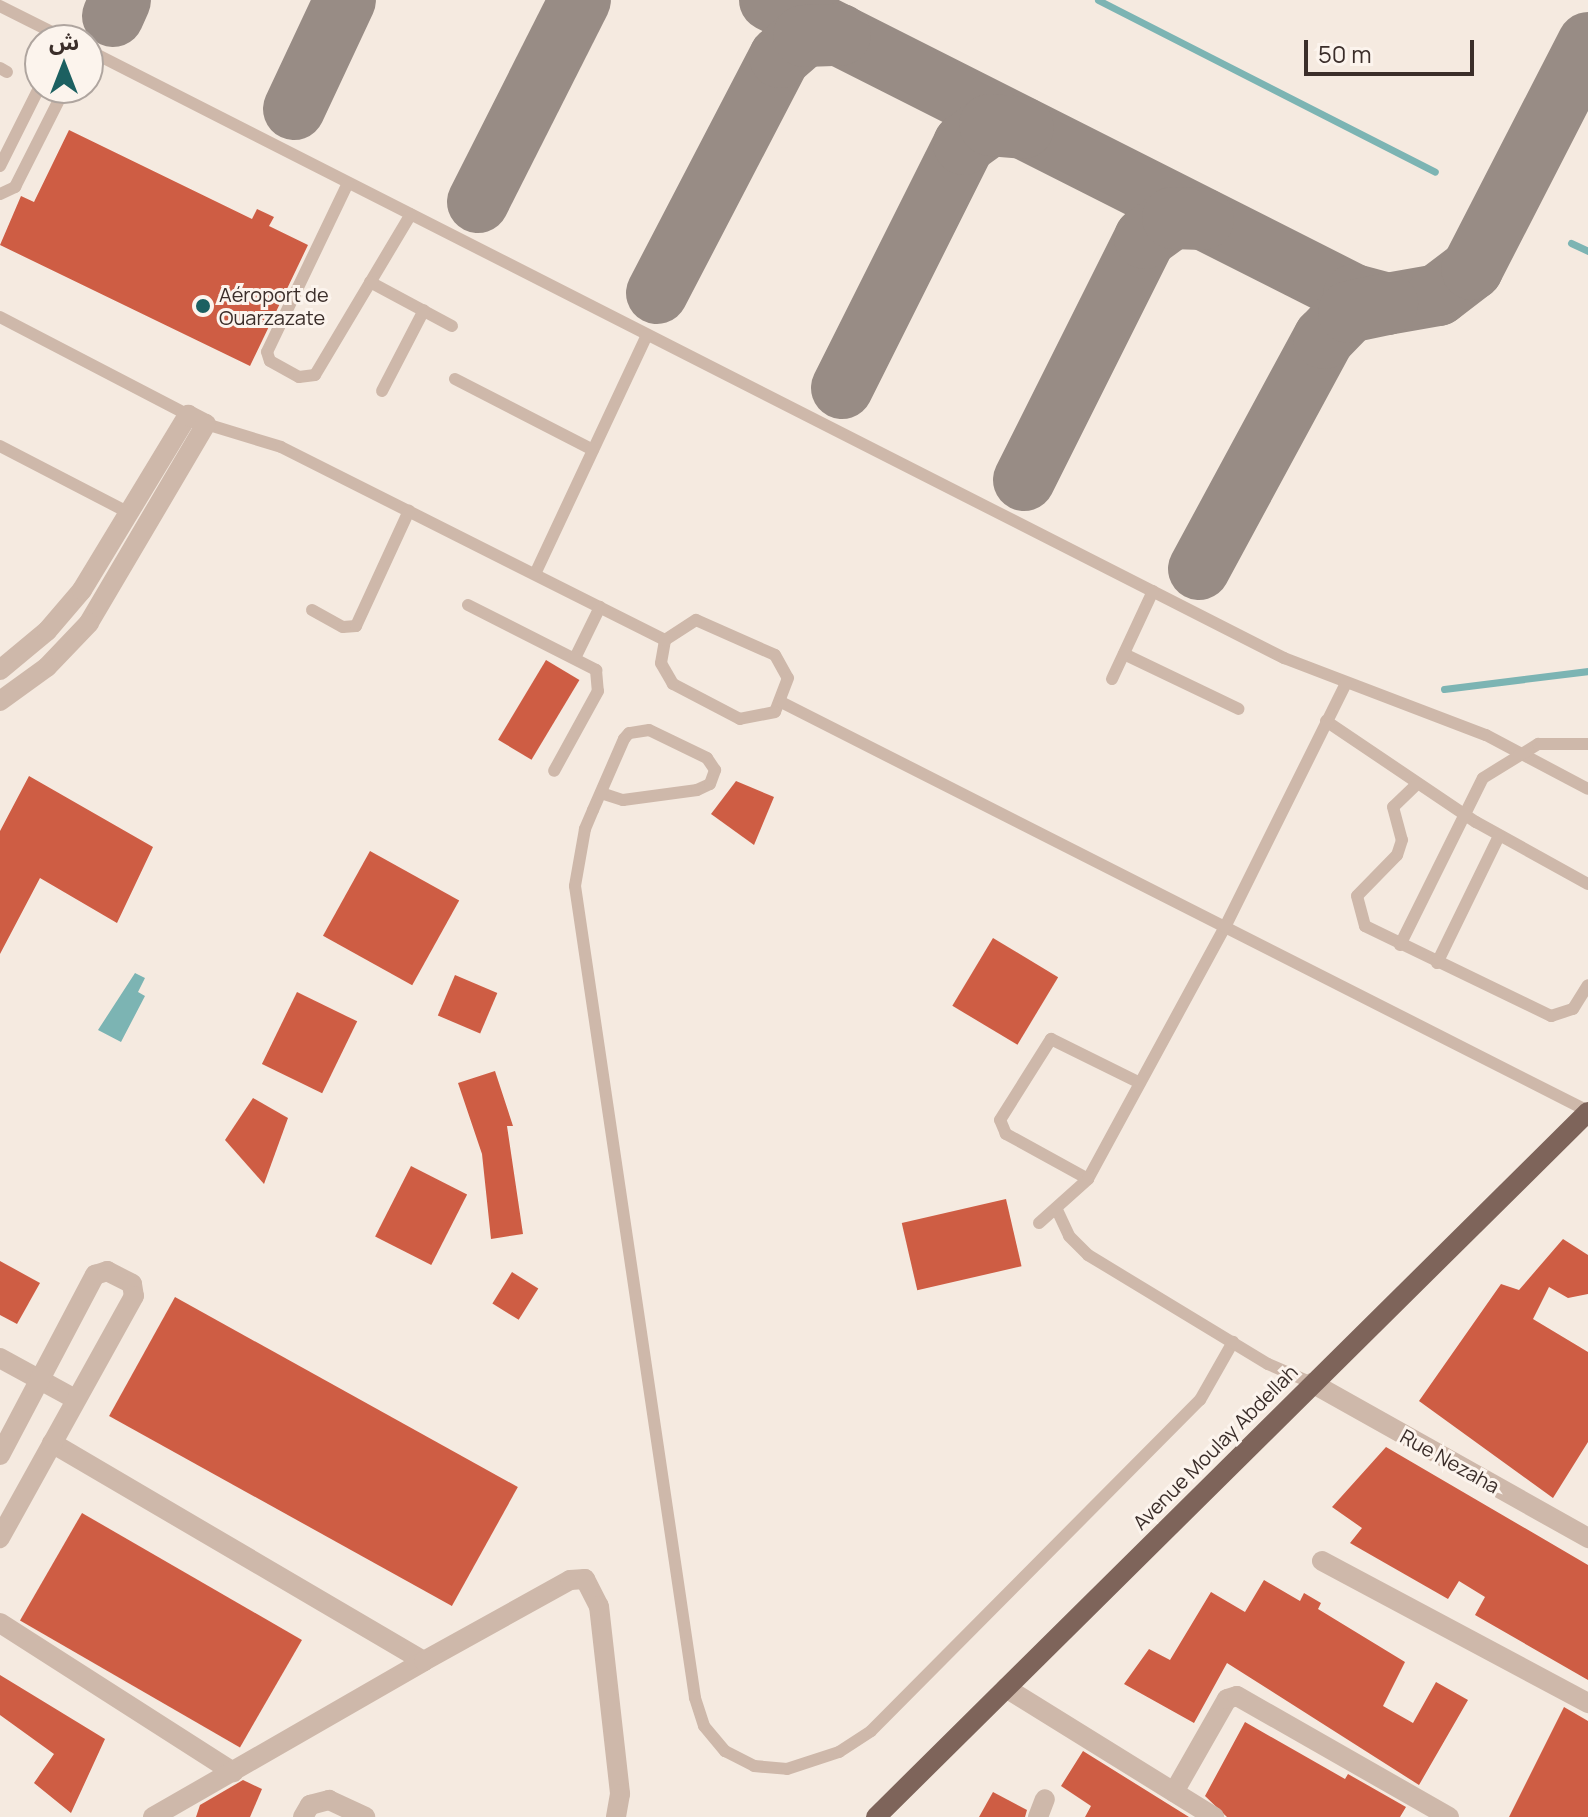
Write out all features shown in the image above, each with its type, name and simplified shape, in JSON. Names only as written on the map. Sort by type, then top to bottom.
[{"type":"main road","name":"Avenue Moulay Abdellah","points":[[876,1817],[1588,1112]]},
{"type":"street","points":[[0,670],[66,612],[197,419]]},
{"type":"street","points":[[0,701],[47,667],[89,623],[197,419]]},
{"type":"street","points":[[0,1455],[98,1272],[132,1284],[134,1296],[0,1538]]},
{"type":"street","points":[[0,1358],[75,1399]]},
{"type":"street","name":"Rue Nezaha","points":[[1312,1383],[1588,1538]]},
{"type":"street","points":[[52,1443],[424,1661]]},
{"type":"street","points":[[1322,1561],[1588,1703]]},
{"type":"street","points":[[153,1817],[184,1808],[233,1772],[424,1661],[570,1580],[585,1579],[599,1606],[620,1794],[616,1817]]},
{"type":"street","points":[[0,1623],[233,1772]]},
{"type":"street","points":[[1006,1688],[1214,1817]]},
{"type":"street","points":[[1174,1792],[1227,1699],[1237,1696],[1449,1817]]},
{"type":"street","points":[[303,1817],[310,1805],[329,1800],[365,1817]]},
{"type":"lane","points":[[1,8],[34,24]]},
{"type":"lane","points":[[104,58],[1153,591],[1346,683],[1440,715],[1588,789]]},
{"type":"lane","points":[[0,166],[31,104]]},
{"type":"lane","points":[[0,194],[15,187],[57,104]]},
{"type":"lane","points":[[348,183],[269,347],[270,361],[304,378],[315,375],[411,214]]},
{"type":"lane","points":[[370,282],[452,326]]},
{"type":"lane","points":[[382,391],[424,310]]},
{"type":"lane","points":[[0,317],[197,419],[281,447],[665,640]]},
{"type":"lane","points":[[535,574],[647,335]]},
{"type":"lane","points":[[455,379],[593,450]]},
{"type":"lane","points":[[0,446],[131,514]]},
{"type":"lane","points":[[312,610],[346,628],[356,626],[409,511]]},
{"type":"lane","points":[[1112,679],[1153,591]]},
{"type":"lane","points":[[468,605],[596,670],[600,683],[554,771]]},
{"type":"lane","points":[[575,658],[600,607]]},
{"type":"lane","points":[[696,620],[764,648],[788,678],[783,703],[752,721],[683,690],[665,675],[665,640],[696,620]]},
{"type":"lane","points":[[1124,654],[1239,709]]},
{"type":"lane","points":[[1039,1223],[1058,1212],[1088,1179],[1225,927],[1346,683]]},
{"type":"lane","points":[[783,703],[1588,1112]]},
{"type":"lane","points":[[1326,721],[1463,814],[1588,884]]},
{"type":"lane","points":[[601,793],[623,800],[704,789],[715,770],[707,758],[635,729],[601,793],[580,847],[575,906],[695,1698],[704,1726],[725,1751],[754,1766],[787,1769],[830,1756],[871,1731],[1200,1400],[1233,1342]]},
{"type":"lane","points":[[1400,945],[1483,778],[1518,752],[1560,740],[1588,744]]},
{"type":"lane","points":[[1417,784],[1393,807],[1402,840],[1397,855],[1365,883],[1356,904],[1365,926],[1551,1016],[1573,1009],[1588,985]]},
{"type":"lane","points":[[1437,963],[1499,836]]},
{"type":"lane","points":[[1088,1179],[1006,1134],[1000,1120],[1051,1039],[1140,1083]]},
{"type":"lane","points":[[1058,1212],[1069,1236],[1088,1255],[1233,1342],[1312,1383]]},
{"type":"water","points":[[135,973],[145,978],[138,992],[145,996],[121,1042],[98,1030]]},
{"type":"building","name":"Aéroport de Ouarzazate","points":[[69,130],[252,219],[257,209],[274,217],[269,226],[308,245],[250,366],[0,245],[21,196],[34,202]]},
{"type":"building","points":[[546,660],[579,680],[532,760],[498,740]]},
{"type":"building","points":[[29,776],[153,847],[117,923],[40,878],[0,954],[0,831]]},
{"type":"building","points":[[736,781],[774,797],[754,845],[711,814]]},
{"type":"building","points":[[370,851],[459,900],[412,985],[323,936]]},
{"type":"building","points":[[993,938],[1058,977],[1017,1045],[952,1006]]},
{"type":"building","points":[[455,975],[497,993],[480,1033],[438,1016]]},
{"type":"building","points":[[297,992],[357,1021],[322,1093],[262,1064]]},
{"type":"building","points":[[495,1071],[513,1126],[507,1126],[523,1234],[491,1239],[482,1154],[458,1083]]},
{"type":"building","points":[[253,1098],[288,1118],[264,1184],[225,1140]]},
{"type":"building","points":[[411,1166],[467,1195],[431,1265],[375,1236]]},
{"type":"building","points":[[1006,1199],[1022,1266],[917,1290],[902,1223]]},
{"type":"building","points":[[1563,1239],[1588,1255],[1588,1294],[1568,1298],[1549,1287],[1533,1319],[1588,1352],[1588,1442],[1553,1498],[1419,1401],[1501,1284],[1519,1290]]},
{"type":"building","points":[[0,1261],[40,1283],[17,1324],[0,1315]]},
{"type":"building","points":[[512,1272],[538,1288],[519,1320],[492,1303]]},
{"type":"building","points":[[175,1297],[518,1487],[452,1606],[109,1416]]},
{"type":"building","points":[[1386,1447],[1588,1565],[1588,1680],[1475,1615],[1485,1597],[1459,1581],[1448,1599],[1350,1543],[1362,1528],[1332,1507]]},
{"type":"building","points":[[82,1513],[302,1640],[240,1747],[20,1620]]},
{"type":"building","points":[[1264,1580],[1300,1601],[1304,1593],[1321,1603],[1318,1609],[1405,1662],[1383,1706],[1413,1723],[1436,1682],[1468,1700],[1419,1785],[1227,1663],[1194,1723],[1124,1684],[1149,1649],[1170,1660],[1211,1592],[1245,1612]]},
{"type":"building","points":[[0,1675],[105,1739],[71,1813],[34,1783],[54,1754],[0,1715]]},
{"type":"building","points":[[1564,1707],[1588,1721],[1588,1817],[1509,1817]]},
{"type":"building","points":[[1245,1722],[1345,1779],[1348,1774],[1406,1807],[1400,1817],[1227,1817],[1205,1796]]},
{"type":"building","points":[[1083,1751],[1189,1817],[1085,1817],[1091,1806],[1061,1786]]},
{"type":"building","points":[[243,1780],[262,1789],[250,1817],[196,1817],[200,1805]]},
{"type":"building","points":[[993,1792],[1027,1810],[1025,1817],[979,1817]]},
{"type":"waterway","points":[[1098,0],[1435,172]]},
{"type":"waterway","points":[[1571,243],[1588,251]]},
{"type":"waterway","points":[[1444,689],[1588,671]]},
{"type":"taxiway","points":[[113,16],[120,0]]},
{"type":"taxiway","points":[[294,109],[345,0]]},
{"type":"taxiway","points":[[478,202],[580,0]]},
{"type":"taxiway","points":[[770,0],[1354,295],[1387,304],[1438,295],[1472,269],[1588,43]]},
{"type":"taxiway","points":[[657,293],[780,57],[804,36],[840,35]]},
{"type":"taxiway","points":[[842,388],[964,144],[990,125],[1023,128]]},
{"type":"taxiway","points":[[1024,480],[1145,238],[1173,218],[1203,219]]},
{"type":"taxiway","points":[[1199,569],[1324,338],[1349,312],[1387,304]]},
{"type":"place","name":"Aéroport de Ouarzazate","points":[[203,306]]}]
